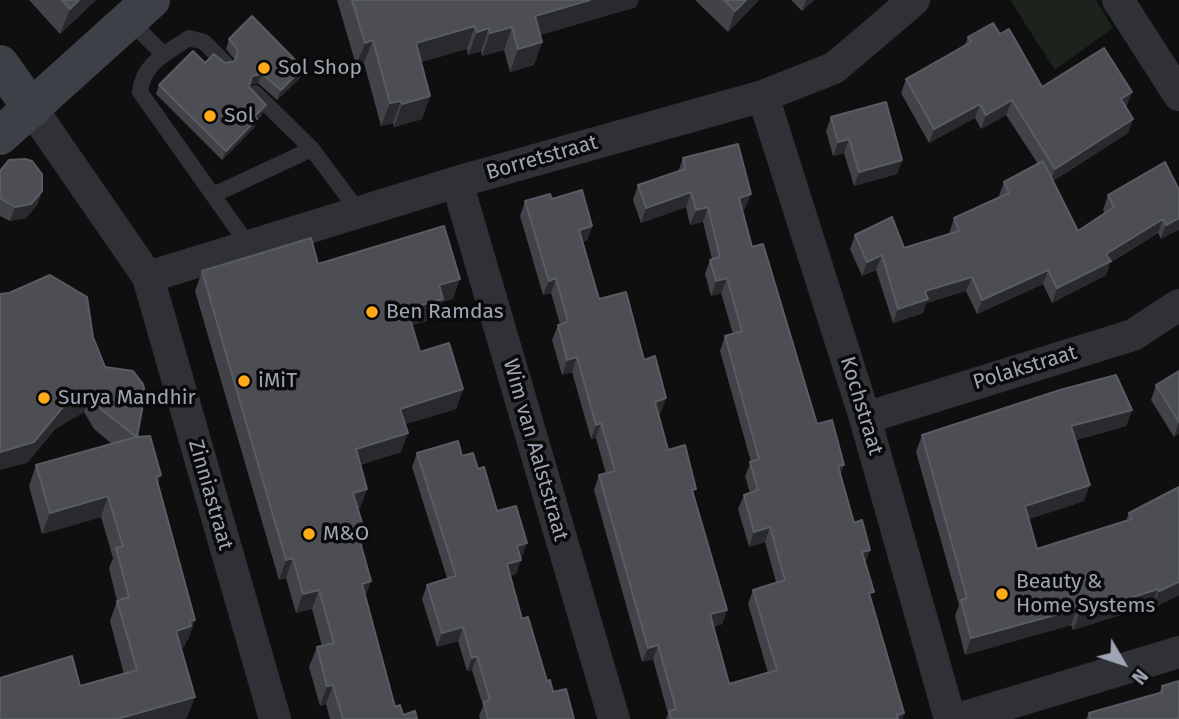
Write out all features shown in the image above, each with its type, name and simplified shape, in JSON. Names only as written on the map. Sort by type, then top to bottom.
[{"type":"street","points":[[1118,0],[1179,95]]},
{"type":"street","name":"Borretstraat","points":[[148,277],[457,182],[762,96],[834,68],[903,3]]},
{"type":"street","points":[[0,136],[140,10]]},
{"type":"street","name":"Zinniastraat","points":[[0,64],[148,277],[275,719]]},
{"type":"street","name":"Kochstraat","points":[[762,96],[866,418],[950,719]]},
{"type":"street","name":"Wim van Aalststraat","points":[[457,182],[614,719]]},
{"type":"street","name":"Polakstraat","points":[[866,418],[1133,335],[1179,305]]},
{"type":"street","points":[[958,719],[1179,652]]},
{"type":"lane","points":[[140,10],[164,55]]},
{"type":"lane","points":[[225,63],[204,42],[189,38],[151,63],[141,76],[140,92],[249,246]]},
{"type":"lane","points":[[255,93],[312,149],[359,212]]},
{"type":"lane","points":[[213,195],[312,149]]},
{"type":"shaded area","points":[[1010,0],[1096,0],[1113,28],[1055,70]]},
{"type":"building","points":[[62,0],[79,0],[70,9]]},
{"type":"building","points":[[352,0],[590,0],[535,16],[542,42],[518,49],[512,27],[490,33],[489,28],[477,32],[475,26],[416,43],[430,96],[402,104],[401,101],[390,103],[373,40],[365,43]]},
{"type":"building","points":[[724,0],[746,0],[735,11]]},
{"type":"building","points":[[252,16],[303,68],[281,90],[262,74],[252,76],[249,87],[266,105],[255,116],[257,119],[226,151],[159,85],[193,51],[205,63],[214,54],[225,63],[235,61],[238,50],[229,39]]},
{"type":"building","points":[[993,23],[1000,34],[1009,29],[1042,87],[1104,48],[1132,92],[1121,99],[1133,119],[1055,169],[1012,100],[986,115],[980,104],[934,129],[906,79],[971,42],[968,37]]},
{"type":"building","points":[[886,102],[902,160],[859,172],[849,139],[838,142],[831,117]]},
{"type":"building","points":[[738,144],[751,194],[739,198],[752,247],[763,244],[817,424],[832,420],[844,465],[838,466],[854,523],[862,520],[870,550],[862,552],[874,592],[869,593],[904,713],[897,715],[898,719],[671,719],[669,711],[676,709],[658,645],[648,648],[599,475],[615,471],[601,423],[596,425],[577,357],[567,360],[558,325],[568,322],[556,278],[549,281],[525,201],[550,194],[552,199],[582,190],[592,226],[579,230],[599,299],[626,292],[644,360],[655,356],[666,398],[655,402],[668,450],[685,445],[696,489],[692,490],[727,610],[710,614],[729,684],[777,670],[753,590],[785,580],[770,527],[754,532],[744,495],[758,490],[750,462],[759,459],[725,336],[742,331],[727,278],[716,281],[710,260],[720,257],[708,207],[696,210],[691,192],[646,208],[638,185],[685,169],[683,158]]},
{"type":"building","points":[[9,160],[32,161],[42,174],[42,191],[31,204],[15,207],[0,198],[0,171]]},
{"type":"building","points":[[1043,161],[1078,231],[1114,207],[1108,195],[1165,162],[1179,190],[1179,218],[1166,225],[1163,219],[1106,254],[1111,261],[1057,288],[1048,270],[982,300],[972,277],[925,291],[928,299],[898,309],[882,255],[867,262],[855,235],[892,217],[904,248],[959,231],[954,218],[1009,193],[1004,182]]},
{"type":"building","points":[[444,226],[460,279],[439,285],[443,299],[407,309],[420,352],[449,343],[463,389],[400,409],[408,433],[356,449],[367,489],[353,493],[366,536],[359,538],[371,581],[362,584],[395,707],[400,705],[403,715],[415,711],[417,719],[343,719],[333,685],[327,686],[317,647],[334,643],[319,590],[303,594],[293,558],[286,560],[202,271],[311,238],[318,264]]},
{"type":"building","points":[[50,275],[87,297],[93,337],[105,367],[133,371],[143,384],[145,393],[137,437],[150,436],[161,475],[156,477],[195,620],[190,621],[191,626],[176,631],[195,697],[117,719],[0,719],[0,678],[72,656],[80,686],[137,670],[117,601],[129,597],[116,548],[123,546],[108,496],[50,513],[36,465],[136,437],[101,409],[92,391],[62,408],[34,442],[0,452],[0,294],[9,293]]},
{"type":"building","points":[[1179,371],[1179,422],[1156,385]]},
{"type":"building","points":[[1116,375],[1132,410],[1071,426],[1090,485],[1025,506],[1037,549],[1132,519],[1129,513],[1179,487],[1179,582],[1159,591],[1158,589],[1079,614],[1077,609],[971,638],[961,600],[967,598],[922,435],[1060,390]]},
{"type":"building","points":[[458,441],[462,456],[473,453],[478,469],[484,467],[497,511],[516,506],[527,543],[517,546],[521,560],[507,564],[522,619],[528,617],[547,681],[550,680],[553,692],[566,689],[574,719],[488,719],[484,702],[490,700],[477,656],[472,658],[463,627],[442,633],[427,585],[456,576],[417,453]]},
{"type":"building","points":[[1179,681],[1179,719],[1090,719],[1089,713],[1163,692],[1162,686]]},
{"type":"place","name":"Sol Shop","points":[[264,68]]},
{"type":"place","name":"Sol","points":[[210,116]]},
{"type":"place","name":"Ben Ramdas","points":[[372,312]]},
{"type":"place","name":"iMiT","points":[[244,381]]},
{"type":"place","name":"Surya Mandhir","points":[[44,398]]},
{"type":"place","name":"M&O","points":[[309,534]]},
{"type":"place","name":"Beauty & Home Systems","points":[[1002,594]]}]
